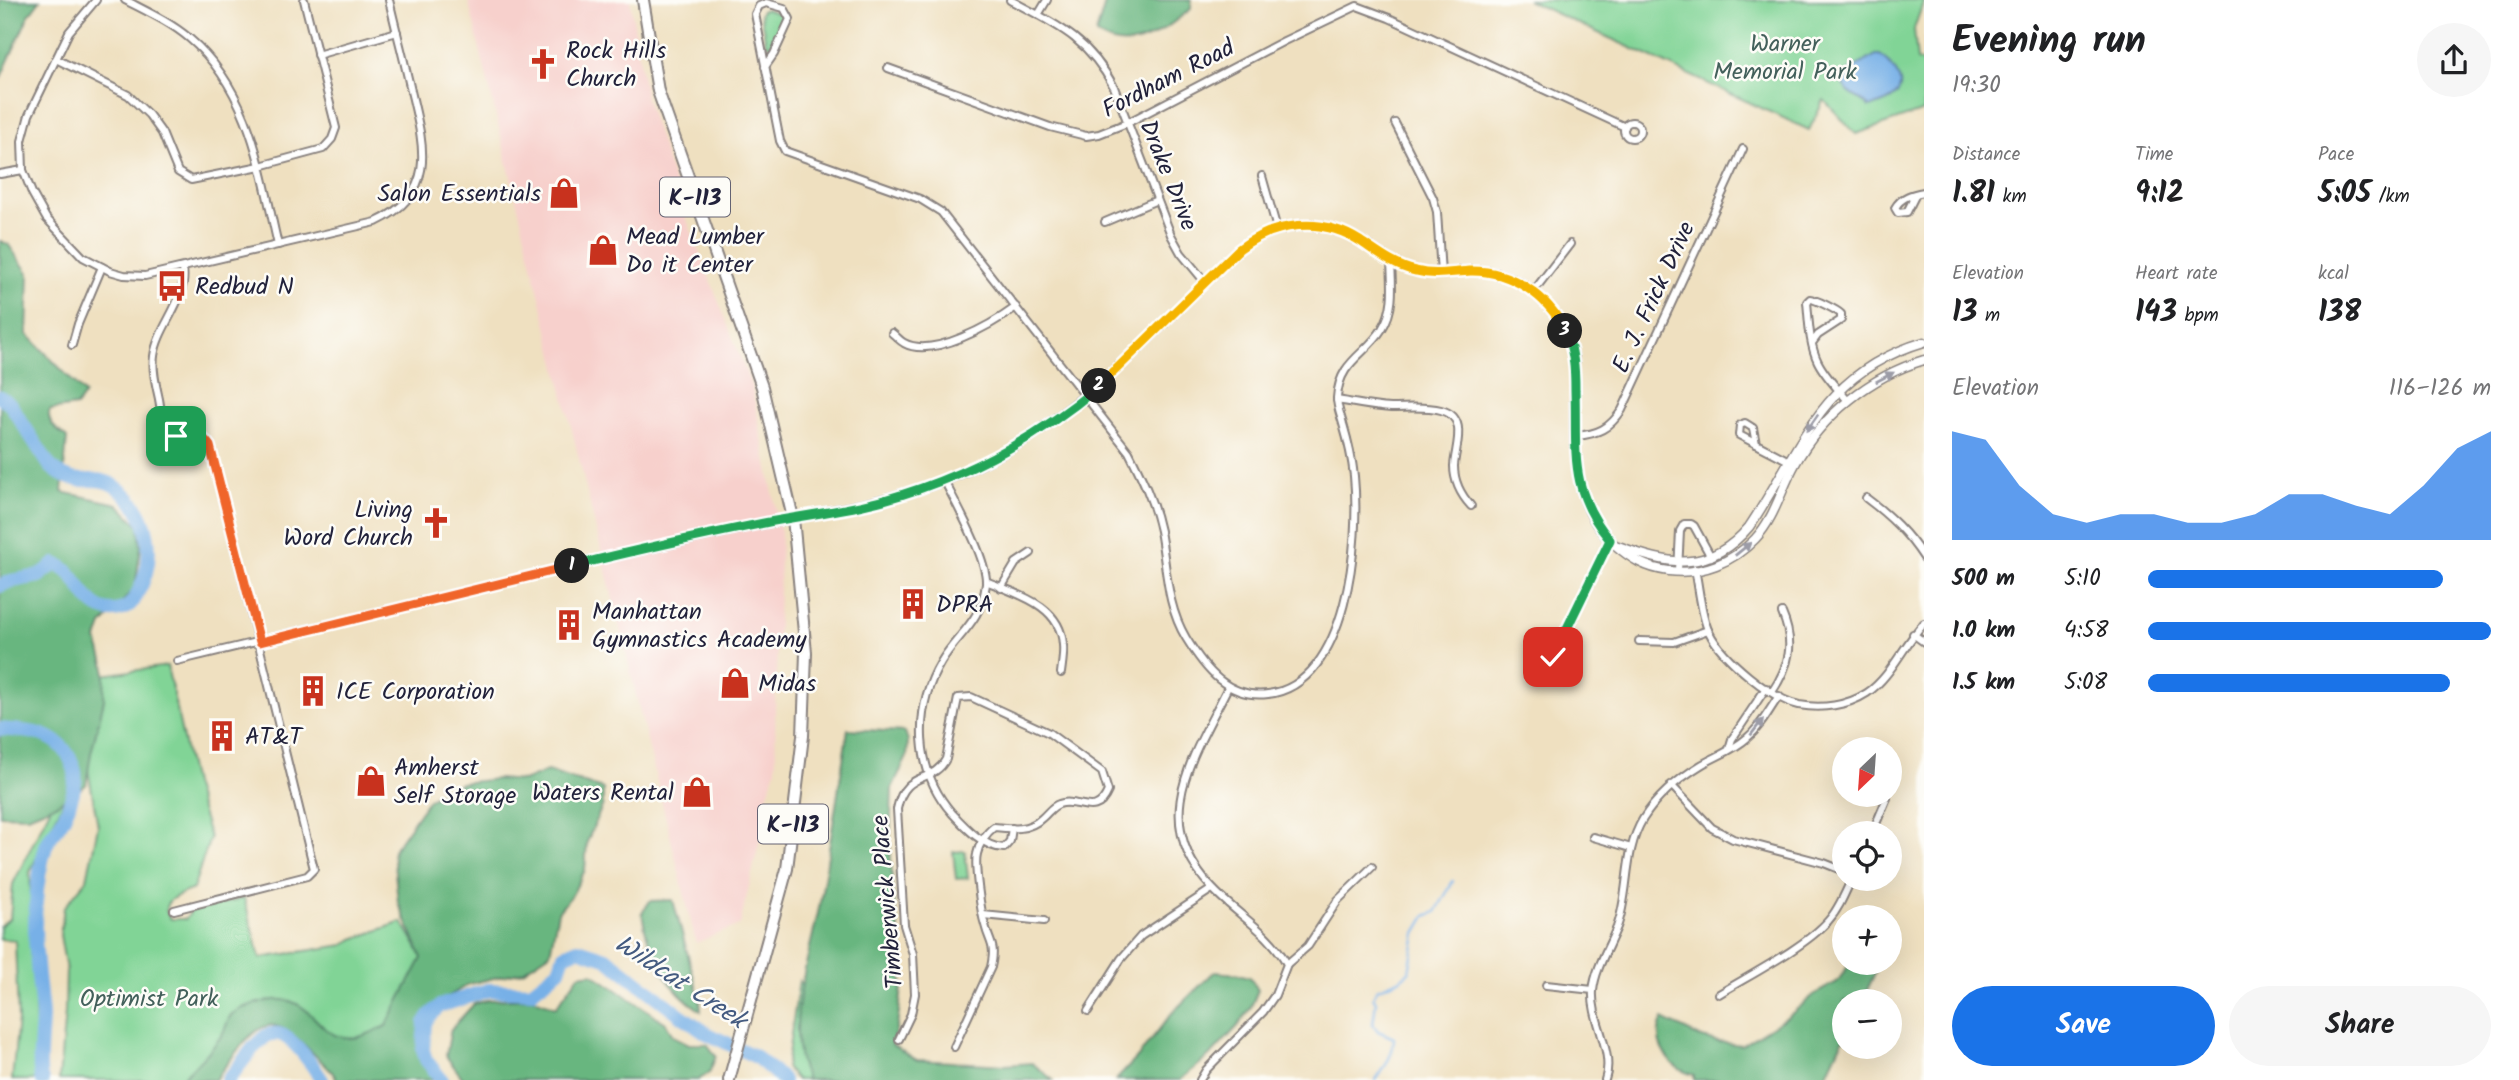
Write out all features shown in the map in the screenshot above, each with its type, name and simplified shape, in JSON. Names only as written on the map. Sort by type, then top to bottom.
[{"type":"main road","name":"K-113","points":[[643,0],[658,91],[753,358],[793,518],[806,653],[803,736],[787,869],[729,1080]]},
{"type":"street","points":[[96,0],[69,32],[29,115],[22,141],[23,170],[32,193],[47,218],[83,257],[102,267],[136,276],[183,269],[376,222],[393,214],[414,190],[423,162],[423,142],[389,0]]},
{"type":"street","points":[[125,0],[178,30],[206,54],[229,84],[245,116],[260,166],[278,245]]},
{"type":"street","points":[[56,59],[128,95],[149,114],[163,133],[174,166],[183,177],[197,180],[260,166],[323,149],[332,139],[335,128],[304,0]]},
{"type":"street","name":"Drake Drive","points":[[1010,0],[1067,32],[1095,57],[1114,87],[1157,201],[1181,253],[1205,282]]},
{"type":"street","points":[[1038,15],[1047,0]]},
{"type":"street","points":[[765,67],[790,19],[784,9],[766,3],[758,6],[755,13],[765,67],[780,141],[785,151],[931,204],[941,212],[1129,452],[1149,493],[1160,531],[1174,612],[1185,637],[1210,673],[1228,687],[1255,695],[1270,694],[1294,686],[1306,678],[1324,653],[1344,604],[1356,525],[1352,466],[1337,400],[1341,379],[1353,358],[1384,327],[1392,299],[1391,262]]},
{"type":"street","name":"Fordham Road","points":[[888,68],[1086,136],[1127,123],[1357,6],[1367,8],[1625,127]]},
{"type":"street","points":[[317,55],[397,32]]},
{"type":"street","points":[[1395,124],[1433,198],[1437,212],[1441,274]]},
{"type":"street","name":"E. J. Frick Drive","points":[[1576,436],[1606,430],[1622,410],[1743,149]]},
{"type":"street","points":[[0,174],[23,170]]},
{"type":"street","points":[[1262,176],[1277,229]]},
{"type":"street","points":[[1916,194],[1924,192]]},
{"type":"street","points":[[1105,222],[1157,201]]},
{"type":"street","points":[[177,661],[596,560],[885,500],[944,480],[1037,433],[1086,397],[1251,241],[1277,229],[1303,225],[1332,228],[1359,241],[1391,262],[1413,271],[1441,274],[1488,272],[1516,281],[1551,308],[1570,341],[1575,375],[1577,470],[1584,502],[1591,516],[1627,557],[1651,568],[1678,567],[1695,572],[1737,554],[1761,531],[1774,511],[1791,462],[1822,426],[1848,401],[1886,376],[1924,360]]},
{"type":"street","points":[[1533,292],[1570,244]]},
{"type":"street","points":[[72,345],[102,267]]},
{"type":"street","points":[[174,910],[307,876],[314,869],[210,446],[205,438],[195,434],[176,436],[170,433],[164,424],[154,356],[182,286],[183,269]]},
{"type":"street","points":[[1812,343],[1818,335],[1841,320],[1842,314],[1815,299],[1807,302],[1812,343],[1817,360],[1848,401]]},
{"type":"street","points":[[892,333],[912,346],[952,341],[979,331],[1016,307]]},
{"type":"street","points":[[1678,567],[1710,556],[1732,544],[1748,527],[1791,462],[1814,419],[1839,390],[1887,355],[1924,342]]},
{"type":"street","points":[[1337,400],[1384,407],[1437,409],[1449,414],[1458,424],[1459,437],[1454,468],[1457,483],[1471,506]]},
{"type":"street","points":[[1756,444],[1791,462]]},
{"type":"street","points":[[944,480],[981,557],[986,582],[975,618],[941,663],[930,686],[923,713],[922,740],[928,774],[949,809],[982,840],[1004,848],[1010,841],[1012,828],[991,828],[982,840],[976,856],[985,927],[993,942],[994,954],[991,967],[954,1047]]},
{"type":"street","points":[[1866,498],[1896,521],[1910,536],[1924,558]]},
{"type":"street","points":[[1678,567],[1680,531],[1684,524],[1694,526],[1714,565]]},
{"type":"street","points":[[1553,657],[1613,543]]},
{"type":"street","points":[[1001,588],[1016,563],[1031,553]]},
{"type":"street","points":[[1693,561],[1708,630],[1731,662],[1773,692],[1797,705],[1823,707],[1845,704],[1867,693],[1882,680],[1913,634],[1924,623]]},
{"type":"street","points":[[986,582],[1043,606],[1051,614],[1059,627],[1063,644],[1061,673]]},
{"type":"street","points":[[1605,1080],[1607,1063],[1594,1014],[1593,990],[1618,924],[1631,848],[1642,821],[1671,785],[1755,731],[1786,666],[1790,648],[1789,629],[1782,613]]},
{"type":"street","points":[[1639,641],[1674,642],[1708,630]]},
{"type":"street","points":[[1913,634],[1924,642]]},
{"type":"street","points":[[1228,687],[1191,763],[1181,793],[1181,836],[1186,851],[1212,889],[1259,928],[1281,952],[1287,964]]},
{"type":"street","points":[[1728,750],[1732,739],[1773,692]]},
{"type":"street","name":"Timberwick Place","points":[[899,1039],[911,1014],[915,994],[913,954],[904,925],[897,809],[900,793],[908,784],[941,768],[946,759],[958,698],[971,697],[1049,733],[1102,772],[1108,791],[1100,803],[1089,807],[1068,802],[1058,804],[1033,825],[1012,828]]},
{"type":"street","points":[[1671,785],[1712,828],[1733,839],[1832,866]]},
{"type":"street","points":[[1594,837],[1631,848]]},
{"type":"street","points":[[1200,1080],[1206,1070],[1263,1012],[1275,995],[1287,964],[1308,946],[1338,900],[1372,867]]},
{"type":"street","points":[[1088,1011],[1121,959],[1141,936],[1212,889]]},
{"type":"street","points":[[1719,995],[1808,938],[1828,922],[1846,891]]},
{"type":"street","points":[[983,915],[1044,921]]},
{"type":"street","points":[[1546,985],[1593,990]]},
{"type":"shaded area","points":[[468,0],[630,0],[646,99],[686,217],[752,388],[781,534],[775,710],[776,770],[767,796],[764,822],[740,925],[696,943]]},
{"type":"green space","points":[[0,0],[40,0],[29,15],[0,79]]},
{"type":"green space","points":[[1106,0],[1191,0],[1191,9],[1147,39],[1122,44],[1096,34]]},
{"type":"green space","name":"Warner Memorial Park","points":[[1527,0],[1924,0],[1914,29],[1917,60],[1924,63],[1924,111],[1856,134],[1824,100],[1809,130]]},
{"type":"green space","points":[[766,9],[784,17],[770,46],[766,43],[760,14]]},
{"type":"green space","points":[[0,241],[8,244],[29,274],[27,334],[85,394],[76,406],[50,410],[49,419],[67,438],[62,492],[118,504],[139,526],[141,547],[135,588],[102,625],[97,639],[105,667],[104,700],[86,785],[57,804],[28,816],[0,815]]},
{"type":"green space","name":"Optimist Park","points":[[167,666],[193,784],[210,838],[193,889],[171,900],[166,908],[167,913],[171,919],[186,919],[191,911],[244,898],[260,958],[344,945],[353,939],[402,922],[425,960],[387,1034],[347,1047],[284,1022],[253,1026],[209,1080],[59,1080],[65,1012],[66,970],[60,935],[64,908],[87,879],[98,826],[81,730],[0,689]]},
{"type":"green space","points":[[848,729],[905,732],[908,741],[907,757],[892,788],[890,842],[893,894],[902,949],[902,988],[892,1045],[917,1060],[1005,1065],[1032,1063],[1053,1080],[807,1080],[800,1060],[797,1016],[820,903]]},
{"type":"green space","points":[[0,737],[70,788],[30,872],[30,948],[38,1080],[12,1080],[18,1019],[15,940],[0,939],[0,926],[10,918],[13,884],[60,788]]},
{"type":"green space","points":[[547,771],[603,789],[603,804],[587,842],[585,870],[572,895],[558,912],[550,953],[523,971],[469,984],[430,1008],[419,1028],[420,1060],[435,1080],[337,1080],[295,1037],[282,1028],[270,1025],[259,1029],[247,1039],[215,1080],[180,1080],[214,1046],[232,1014],[262,1002],[293,1002],[337,1036],[359,1037],[386,1026],[422,958],[398,902],[393,851],[429,799],[461,783],[497,779],[523,781]]},
{"type":"green space","points":[[965,851],[968,878],[956,879],[953,852]]},
{"type":"green space","points":[[673,900],[701,1011],[669,981],[654,956],[645,928],[642,913],[650,901]]},
{"type":"green space","points":[[1214,972],[1250,977],[1258,990],[1250,1009],[1238,1026],[1213,1053],[1180,1080],[1116,1080],[1172,1013]]},
{"type":"green space","points":[[592,973],[666,1023],[673,1036],[689,1044],[707,1044],[716,1056],[709,1073],[698,1080],[464,1080],[446,1056],[451,1029],[474,1004],[488,1000],[532,998],[556,1007],[579,975]]},
{"type":"green space","points":[[1842,975],[1874,975],[1868,989],[1832,989],[1834,1059],[1824,1080],[1694,1080],[1694,1075],[1670,1061],[1661,1046],[1659,1037],[1663,1019],[1702,1038],[1742,1045],[1790,1015],[1815,994],[1837,982]]},
{"type":"green space","points":[[799,981],[869,1080],[797,1080],[786,1068]]},
{"type":"water","points":[[1880,55],[1896,72],[1900,87],[1891,99],[1869,107],[1846,90],[1841,79],[1850,70]]},
{"type":"waterway","name":"Wildcat Creek","points":[[0,397],[10,404],[50,466],[69,478],[107,482],[127,496],[144,522],[149,552],[143,582],[136,596],[131,604],[119,610],[110,611],[97,607],[70,573],[55,564],[39,576],[11,581],[0,586]]},
{"type":"waterway","name":"Wildcat Creek","points":[[0,729],[35,733],[54,740],[69,756],[75,773],[68,808],[46,846],[37,889],[35,934],[42,1016],[42,1080]]},
{"type":"waterway","points":[[1376,1080],[1388,1060],[1394,1038],[1378,1031],[1373,1024],[1376,1002],[1373,997],[1377,989],[1399,980],[1409,972],[1416,933],[1426,916],[1436,912],[1453,881]]},
{"type":"waterway","name":"Wildcat Creek","points":[[442,1080],[426,1060],[423,1050],[425,1023],[430,1015],[440,1006],[488,990],[531,992],[559,970],[564,955],[578,949],[606,958],[708,1034],[756,1057],[783,1080]]},
{"type":"waterway","name":"Wildcat Creek","points":[[228,1080],[253,1048],[267,1035],[276,1034],[285,1037],[297,1047],[322,1080]]},
{"type":"place","name":"Rock Hills Church","points":[[543,64]]},
{"type":"place","name":"Salon Essentials","points":[[564,193]]},
{"type":"place","name":"Mead Lumber Do it Center","points":[[603,250]]},
{"type":"place","name":"Redbud N","points":[[172,286]]},
{"type":"place","name":"Living Word Church","points":[[436,523]]},
{"type":"place","name":"DPRA","points":[[913,604]]},
{"type":"place","name":"Manhattan Gymnastics Academy","points":[[569,625]]},
{"type":"place","name":"Midas","points":[[735,683]]},
{"type":"place","name":"ICE Corporation","points":[[313,691]]},
{"type":"place","name":"AT&T","points":[[222,736]]},
{"type":"place","name":"Amherst Self Storage","points":[[371,781]]},
{"type":"place","name":"Waters Rental","points":[[697,792]]},
{"type":"route","points":[[176,436],[195,434],[205,438],[210,446],[260,642],[596,560],[762,524],[866,505],[944,480],[1037,433],[1086,397],[1239,249],[1277,229],[1317,225],[1346,233],[1380,256],[1413,271],[1426,274],[1488,272],[1516,281],[1551,308],[1562,325],[1574,358],[1577,470],[1580,489],[1591,516],[1610,540],[1553,657]]}]
